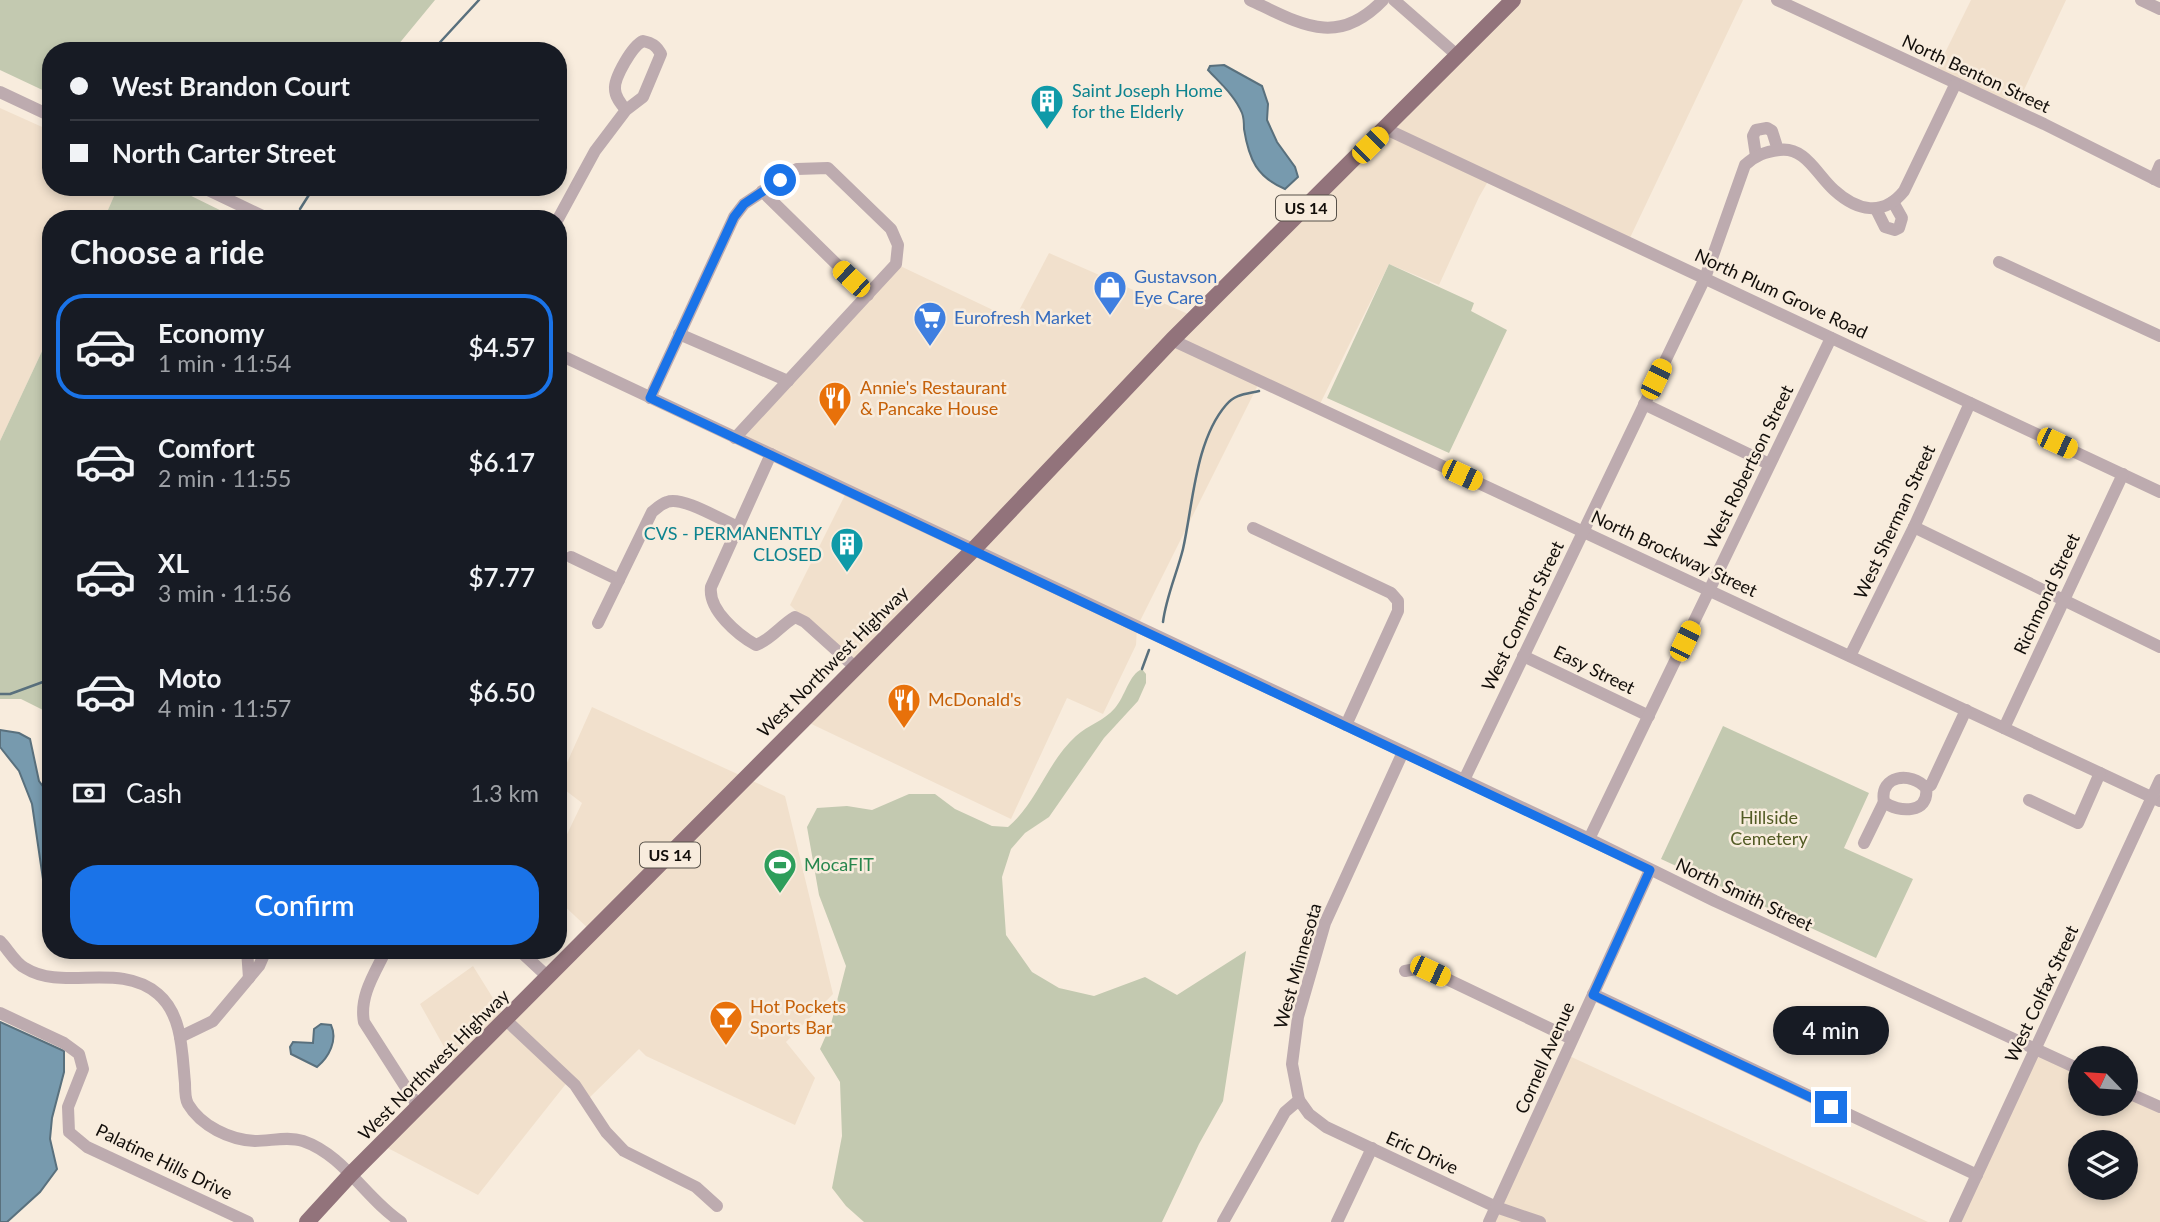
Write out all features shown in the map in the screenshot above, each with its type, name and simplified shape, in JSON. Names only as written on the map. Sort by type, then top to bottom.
[{"type":"main road","name":"US 14","points":[[1386,129],[1513,0]]},
{"type":"main road","name":"West Northwest Highway","points":[[567,958],[973,550],[1026,491],[1172,340],[1386,129]]},
{"type":"main road","name":"West Northwest Highway","points":[[307,1222],[351,1174],[566,959]]},
{"type":"street","points":[[1250,0],[1300,23],[1327,29],[1344,27],[1359,21],[1383,0]]},
{"type":"street","points":[[1394,0],[1458,56]]},
{"type":"street","name":"North Benton Street","points":[[1777,0],[1955,85],[2044,124],[2157,180]]},
{"type":"street","points":[[2141,0],[2160,9]]},
{"type":"street","points":[[563,210],[595,151],[626,110],[643,97],[661,54],[650,42],[643,41],[632,49],[615,86],[615,93],[626,110]]},
{"type":"street","points":[[1756,156],[1785,149],[1800,154],[1834,190],[1854,204],[1875,209],[1893,202],[1908,184],[1955,85]]},
{"type":"street","points":[[0,92],[42,112]]},
{"type":"street","name":"West Comfort Street","points":[[1464,780],[1705,278],[1738,181],[1745,165],[1756,156],[1753,136],[1756,130],[1763,128],[1772,131],[1778,150]]},
{"type":"street","name":"North Plum Grove Road","points":[[1386,129],[2160,492]]},
{"type":"street","points":[[2157,180],[2160,165]]},
{"type":"street","points":[[650,398],[734,217],[744,204],[797,169],[828,168],[891,229],[898,245],[897,264],[736,438]]},
{"type":"street","points":[[762,191],[868,295]]},
{"type":"street","points":[[221,196],[250,210]]},
{"type":"street","points":[[1875,209],[1885,227],[1895,230],[1899,228],[1902,218],[1893,202]]},
{"type":"street","points":[[1999,262],[2160,336]]},
{"type":"street","points":[[679,334],[788,381]]},
{"type":"street","name":"West Robertson Street","points":[[1589,839],[1831,338]]},
{"type":"street","name":"North Brockway Street","points":[[1172,340],[2156,799]]},
{"type":"street","name":"North Smith Street","points":[[567,358],[1650,870],[2068,1064]]},
{"type":"street","name":"West Sherman Street","points":[[1850,656],[1914,527],[1970,403]]},
{"type":"street","points":[[1644,404],[1769,464]]},
{"type":"street","points":[[771,454],[711,587],[709,597],[713,606],[748,641],[756,645],[765,642],[795,617],[806,622],[856,668]]},
{"type":"street","name":"Richmond Street","points":[[2004,728],[2123,474]]},
{"type":"street","points":[[598,624],[652,512],[669,500],[685,503],[738,527]]},
{"type":"street","points":[[1914,527],[2160,647]]},
{"type":"street","points":[[1253,528],[1391,593],[1398,601],[1398,611],[1346,725]]},
{"type":"street","points":[[571,557],[619,580]]},
{"type":"street","name":"Easy Street","points":[[1523,656],[1648,716]]},
{"type":"street","points":[[1926,788],[1931,785],[1966,710]]},
{"type":"street","name":"West Minnesota","points":[[1299,1100],[1292,1064],[1298,1017],[1325,923],[1403,752]]},
{"type":"street","points":[[2073,836],[2100,773]]},
{"type":"street","points":[[1864,843],[1884,802],[1882,795],[1889,783],[1898,777],[1907,777],[1920,782],[1926,788],[1927,793],[1922,804],[1914,810],[1904,810],[1884,802]]},
{"type":"street","name":"West Colfax Street","points":[[1955,1222],[2156,799],[2160,780]]},
{"type":"street","points":[[2029,800],[2078,823]]},
{"type":"street","name":"Cornell Avenue","points":[[1489,1222],[1650,870]]},
{"type":"street","points":[[0,941],[22,967],[39,975],[113,977],[140,984],[158,994],[166,1004],[183,1048],[186,1102],[204,1123],[234,1138],[303,1141],[351,1174],[374,1200],[401,1222]]},
{"type":"street","points":[[248,959],[249,978]]},
{"type":"street","points":[[180,1037],[214,1021],[262,959]]},
{"type":"street","points":[[382,959],[365,993],[362,1009],[364,1022],[419,1108]]},
{"type":"street","points":[[529,959],[548,977]]},
{"type":"street","points":[[1405,971],[1430,971],[1572,1039]]},
{"type":"street","points":[[1593,995],[1977,1175]]},
{"type":"street","name":"Palatine Hills Drive","points":[[0,1013],[64,1043],[79,1054],[83,1069],[68,1107],[69,1132],[78,1140],[87,1147],[248,1222]]},
{"type":"street","points":[[506,1020],[575,1085],[606,1132],[624,1150],[696,1187],[717,1206]]},
{"type":"street","points":[[2138,1097],[2160,1107]]},
{"type":"street","points":[[1223,1222],[1285,1112],[1299,1100]]},
{"type":"street","name":"Eric Drive","points":[[1299,1100],[1309,1114],[1326,1128],[1496,1208],[1540,1222]]},
{"type":"street","points":[[1337,1222],[1372,1148]]},
{"type":"shaded area","points":[[1513,0],[1743,0],[1628,242],[1490,178],[1439,285],[1389,264],[1318,408],[1260,381],[1137,627],[1136,645],[1103,714],[1067,698],[1011,819],[803,720],[855,668],[790,605],[847,491],[735,438],[896,264],[1014,320],[1049,253],[1195,317]]},
{"type":"shaded area","points":[[1971,0],[2066,0],[2016,107],[1937,69]]},
{"type":"shaded area","points":[[0,108],[42,127],[42,196],[114,196],[108,210],[42,210],[42,351],[0,441]]},
{"type":"shaded area","points":[[592,707],[785,796],[833,994],[786,1042],[815,1078],[795,1125],[646,1056],[639,1049],[586,1101],[569,1080],[478,1195],[382,1145],[457,1070],[420,1004],[473,966],[506,1019],[592,932],[567,908],[567,834],[582,803],[567,792],[567,763]]},
{"type":"shaded area","points":[[2036,1049],[2068,1064],[2068,1116],[2138,1116],[2138,1097],[2160,1107],[2160,1222],[1955,1222]]},
{"type":"shaded area","points":[[1565,1054],[1928,1222],[1489,1222]]},
{"type":"green space","points":[[0,0],[435,0],[400,42],[42,42],[42,90],[0,70]]},
{"type":"green space","points":[[114,196],[191,196],[220,210],[108,210]]},
{"type":"green space","points":[[1389,264],[1474,303],[1471,311],[1507,330],[1449,453],[1327,398]]},
{"type":"green space","points":[[42,351],[42,710],[21,699],[0,699],[0,441]]},
{"type":"green space","points":[[1142,669],[1146,674],[1146,683],[1138,701],[1104,738],[1049,817],[1025,833],[1011,849],[1002,877],[1006,935],[1032,972],[1059,988],[1094,996],[1145,977],[1177,995],[1246,951],[1223,1101],[1162,1222],[864,1222],[846,1206],[832,1188],[842,1136],[840,1082],[820,1049],[831,1024],[846,966],[819,895],[807,827],[817,808],[847,806],[872,810],[909,794],[935,794],[955,809],[992,826],[1008,827],[1027,806],[1066,746],[1081,732],[1111,712],[1134,676]]},
{"type":"green space","name":"Hillside Cemetery","points":[[1723,726],[1869,793],[1844,848],[1913,879],[1876,958],[1661,859]]},
{"type":"water","points":[[1224,65],[1262,86],[1268,104],[1267,120],[1277,142],[1295,167],[1298,177],[1285,189],[1267,179],[1256,166],[1249,150],[1239,107],[1208,70],[1210,66]]},
{"type":"water","points":[[0,730],[19,733],[30,739],[42,785],[42,872],[32,804],[19,771],[0,747]]},
{"type":"water","points":[[0,1022],[64,1051],[64,1072],[52,1118],[50,1139],[57,1169],[40,1192],[7,1222],[0,1222]]},
{"type":"water","points":[[321,1024],[331,1025],[333,1042],[329,1053],[317,1067],[291,1054],[290,1047],[293,1042],[313,1043],[314,1029]]},
{"type":"waterway","points":[[440,42],[479,0]]},
{"type":"waterway","points":[[300,209],[308,196]]},
{"type":"waterway","points":[[1163,622],[1183,549],[1201,455],[1208,436],[1229,401],[1259,391]]},
{"type":"waterway","points":[[1142,669],[1149,650]]},
{"type":"waterway","points":[[0,694],[10,694],[42,682]]},
{"type":"place","name":"Saint Joseph Home for the Elderly","points":[[1047,131]]},
{"type":"place","name":"Gustavson Eye Care","points":[[1110,317]]},
{"type":"place","name":"Eurofresh Market","points":[[930,348]]},
{"type":"place","name":"Annie's Restaurant & Pancake House","points":[[835,428]]},
{"type":"place","name":"CVS - PERMANENTLY CLOSED","points":[[847,574]]},
{"type":"place","name":"McDonald's","points":[[904,730]]},
{"type":"place","name":"MocaFIT","points":[[780,895]]},
{"type":"place","name":"Hot Pockets Sports Bar","points":[[726,1047]]},
{"type":"route","points":[[780,180],[744,204],[734,217],[650,398],[1564,827],[1650,870],[1593,995],[1831,1107]]}]
